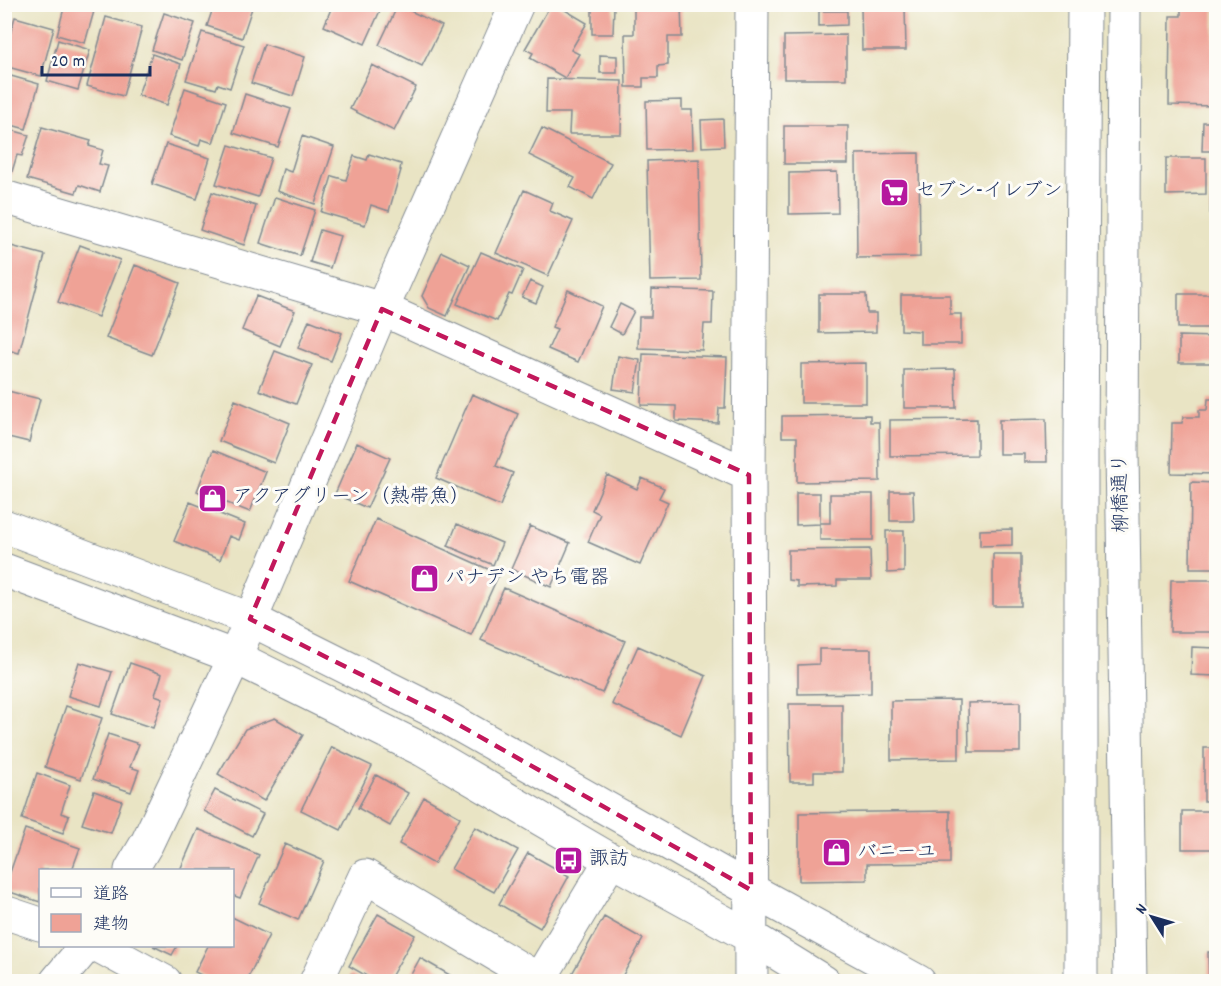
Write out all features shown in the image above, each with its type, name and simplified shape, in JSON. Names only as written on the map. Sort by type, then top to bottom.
[{"type":"street","points":[[132,869],[147,843],[235,657],[382,309],[517,4]]},
{"type":"street","points":[[751,981],[749,475],[752,4]]},
{"type":"street","name":"柳橋通り","points":[[1082,981],[1081,445],[1084,4]]},
{"type":"street","name":"柳橋通り","points":[[1124,4],[1122,452],[1130,981]]},
{"type":"street","points":[[4,197],[382,309],[749,475]]},
{"type":"street","points":[[4,526],[250,619],[438,713],[751,890],[919,981]]},
{"type":"street","points":[[4,570],[235,657],[423,750],[824,981]]},
{"type":"street","points":[[316,981],[365,876],[539,980],[611,860]]},
{"type":"street","points":[[4,912],[39,924]]},
{"type":"street","points":[[57,981],[84,947]]},
{"type":"street","points":[[103,947],[165,981]]},
{"type":"highlighted area","points":[[382,309],[749,475],[751,890],[438,713],[250,619]]},
{"type":"building","points":[[65,4],[96,4],[85,43],[57,35]]},
{"type":"building","points":[[333,4],[383,4],[365,44],[324,26]]},
{"type":"building","points":[[551,4],[555,4],[587,23],[571,50],[579,54],[565,78],[530,58],[533,53],[525,49]]},
{"type":"building","points":[[634,4],[681,4],[682,37],[668,37],[668,65],[658,66],[658,78],[643,78],[643,87],[626,87],[625,34],[634,34]]},
{"type":"building","points":[[1181,4],[1214,4],[1213,71],[1216,71],[1216,106],[1169,105],[1170,16],[1181,16]]},
{"type":"building","points":[[214,5],[253,5],[242,38],[207,26]]},
{"type":"building","points":[[398,5],[442,26],[422,66],[379,45]]},
{"type":"building","points":[[592,6],[614,6],[613,34],[592,34]]},
{"type":"building","points":[[905,7],[906,50],[862,50],[861,8]]},
{"type":"building","points":[[819,11],[847,11],[847,25],[819,26]]},
{"type":"building","points":[[164,13],[195,23],[182,60],[152,50]]},
{"type":"building","points":[[15,17],[54,28],[41,76],[4,66],[4,55]]},
{"type":"building","points":[[106,17],[142,27],[123,96],[87,86]]},
{"type":"building","points":[[202,32],[244,45],[230,88],[218,84],[216,89],[186,80]]},
{"type":"building","points":[[846,35],[846,79],[784,79],[784,36]]},
{"type":"building","points":[[58,40],[90,50],[78,90],[47,81]]},
{"type":"building","points":[[264,44],[305,57],[293,96],[251,83]]},
{"type":"building","points":[[152,54],[181,64],[167,105],[138,95]]},
{"type":"building","points":[[600,55],[617,56],[617,73],[600,73]]},
{"type":"building","points":[[372,65],[416,87],[394,131],[350,109]]},
{"type":"building","points":[[4,74],[39,84],[26,129],[4,123]]},
{"type":"building","points":[[547,79],[622,81],[621,134],[569,134],[570,113],[546,113]]},
{"type":"building","points":[[185,88],[226,102],[213,143],[201,139],[199,146],[169,136]]},
{"type":"building","points":[[245,94],[291,109],[278,147],[233,133]]},
{"type":"building","points":[[682,100],[682,110],[692,110],[693,149],[647,150],[646,101]]},
{"type":"building","points":[[723,119],[724,146],[702,147],[701,120]]},
{"type":"building","points":[[1203,122],[1216,122],[1216,151],[1202,151]]},
{"type":"building","points":[[784,126],[848,126],[848,164],[784,164]]},
{"type":"building","points":[[42,127],[91,141],[89,146],[103,150],[99,164],[108,166],[100,192],[79,185],[76,193],[27,179]]},
{"type":"building","points":[[4,128],[29,135],[22,156],[17,155],[11,175],[4,173]]},
{"type":"building","points":[[542,128],[611,163],[593,199],[570,187],[575,178],[529,155]]},
{"type":"building","points":[[302,136],[334,147],[315,204],[277,191],[283,169],[291,172]]},
{"type":"building","points":[[166,144],[210,158],[197,199],[152,184]]},
{"type":"building","points":[[229,145],[271,158],[258,197],[216,184]]},
{"type":"building","points":[[919,153],[920,257],[857,258],[856,154]]},
{"type":"building","points":[[369,154],[401,164],[389,211],[371,205],[365,225],[321,212],[332,176],[346,180],[354,156],[367,160]]},
{"type":"building","points":[[1166,158],[1206,158],[1206,194],[1166,195]]},
{"type":"building","points":[[699,159],[701,280],[650,281],[647,161]]},
{"type":"building","points":[[837,172],[838,213],[789,214],[789,173]]},
{"type":"building","points":[[1211,177],[1216,177],[1216,213],[1210,213]]},
{"type":"building","points":[[524,190],[553,203],[550,211],[573,221],[548,276],[496,253]]},
{"type":"building","points":[[212,192],[256,206],[244,245],[200,230]]},
{"type":"building","points":[[275,197],[315,210],[300,256],[260,243]]},
{"type":"building","points":[[320,230],[340,236],[330,268],[310,262]]},
{"type":"building","points":[[80,245],[120,260],[98,317],[58,302]]},
{"type":"building","points":[[11,246],[45,255],[19,353],[4,349],[4,271]]},
{"type":"building","points":[[442,252],[470,265],[447,316],[429,308],[422,296]]},
{"type":"building","points":[[481,252],[523,270],[497,321],[457,304]]},
{"type":"building","points":[[135,265],[180,283],[152,355],[106,338]]},
{"type":"building","points":[[530,281],[543,287],[536,303],[522,297]]},
{"type":"building","points":[[652,289],[713,291],[712,324],[704,324],[702,350],[638,348],[639,317],[651,317]]},
{"type":"building","points":[[568,290],[602,306],[578,362],[548,349],[557,329],[552,327]]},
{"type":"building","points":[[819,294],[866,294],[867,313],[876,313],[876,332],[819,333]]},
{"type":"building","points":[[1178,294],[1216,294],[1216,328],[1178,328]]},
{"type":"building","points":[[901,295],[950,295],[950,314],[961,314],[961,344],[920,344],[920,331],[901,330]]},
{"type":"building","points":[[256,296],[295,311],[280,346],[242,330]]},
{"type":"building","points":[[620,304],[634,311],[622,334],[609,327]]},
{"type":"building","points":[[309,320],[342,333],[331,361],[298,348]]},
{"type":"building","points":[[1179,336],[1216,337],[1216,363],[1179,363]]},
{"type":"building","points":[[275,351],[312,365],[296,404],[259,390]]},
{"type":"building","points":[[643,354],[727,357],[725,408],[719,408],[718,423],[676,421],[676,406],[641,405]]},
{"type":"building","points":[[618,356],[640,360],[635,392],[613,389]]},
{"type":"building","points":[[866,363],[866,403],[801,403],[801,364]]},
{"type":"building","points":[[955,369],[956,408],[904,408],[904,370]]},
{"type":"building","points":[[4,390],[40,399],[29,442],[4,436]]},
{"type":"building","points":[[472,394],[518,414],[496,466],[513,473],[500,506],[436,478]]},
{"type":"building","points":[[1208,399],[1216,399],[1216,474],[1171,473],[1172,423],[1182,423],[1183,417],[1199,417],[1199,410],[1207,410]]},
{"type":"building","points":[[235,400],[290,423],[274,463],[219,441]]},
{"type":"building","points":[[870,415],[870,422],[879,422],[880,481],[797,482],[797,437],[782,437],[782,416]]},
{"type":"building","points":[[977,419],[977,455],[890,456],[890,420]]},
{"type":"building","points":[[1046,419],[1047,462],[1024,462],[1024,454],[999,454],[999,420]]},
{"type":"building","points":[[357,443],[390,458],[367,508],[335,494]]},
{"type":"building","points":[[213,450],[266,472],[250,512],[197,491]]},
{"type":"building","points":[[607,475],[637,489],[642,478],[664,488],[659,498],[668,502],[640,565],[588,542],[600,514],[592,510]]},
{"type":"building","points":[[1191,482],[1216,483],[1216,568],[1190,568]]},
{"type":"building","points":[[890,491],[913,491],[914,521],[890,521]]},
{"type":"building","points":[[796,493],[820,493],[820,524],[796,525]]},
{"type":"building","points":[[830,494],[873,494],[873,540],[820,540],[820,523],[830,523]]},
{"type":"building","points":[[190,502],[245,524],[239,540],[229,536],[220,560],[174,541]]},
{"type":"building","points":[[376,519],[499,574],[471,635],[349,581]]},
{"type":"building","points":[[457,524],[502,543],[493,565],[448,546]]},
{"type":"building","points":[[530,526],[570,543],[551,587],[511,569]]},
{"type":"building","points":[[1012,529],[1012,545],[980,546],[980,530]]},
{"type":"building","points":[[886,531],[904,531],[904,572],[887,573]]},
{"type":"building","points":[[870,549],[871,580],[837,580],[837,586],[797,587],[797,581],[788,580],[788,550]]},
{"type":"building","points":[[993,554],[1021,554],[1021,606],[993,606]]},
{"type":"building","points":[[1171,580],[1216,580],[1216,632],[1170,632]]},
{"type":"building","points":[[504,588],[625,641],[602,693],[481,640]]},
{"type":"building","points":[[638,646],[706,676],[681,735],[612,704]]},
{"type":"building","points":[[1192,647],[1216,648],[1216,676],[1191,675]]},
{"type":"building","points":[[819,649],[871,649],[871,693],[798,694],[798,665],[819,664]]},
{"type":"building","points":[[79,662],[112,672],[101,706],[68,696]]},
{"type":"building","points":[[130,663],[162,674],[155,695],[163,698],[153,728],[112,714]]},
{"type":"building","points":[[959,700],[959,759],[891,760],[891,701]]},
{"type":"building","points":[[1020,702],[1020,752],[969,752],[968,703]]},
{"type":"building","points":[[789,704],[842,704],[842,772],[814,772],[814,782],[790,782]]},
{"type":"building","points":[[66,706],[102,718],[81,779],[45,767]]},
{"type":"building","points":[[275,718],[303,735],[264,801],[218,774],[245,729]]},
{"type":"building","points":[[108,734],[139,744],[130,767],[139,770],[131,792],[93,779]]},
{"type":"building","points":[[332,747],[372,766],[341,830],[301,810]]},
{"type":"building","points":[[1204,748],[1216,748],[1216,801],[1204,801]]},
{"type":"building","points":[[37,773],[70,785],[61,813],[69,816],[63,833],[22,819]]},
{"type":"building","points":[[376,775],[408,793],[390,826],[358,808]]},
{"type":"building","points":[[215,790],[263,814],[252,836],[204,811]]},
{"type":"building","points":[[94,791],[122,801],[111,833],[82,824]]},
{"type":"building","points":[[424,797],[460,817],[434,864],[399,844]]},
{"type":"building","points":[[950,811],[950,863],[867,864],[867,880],[799,881],[799,813]]},
{"type":"building","points":[[1182,811],[1216,811],[1216,849],[1182,849]]},
{"type":"building","points":[[475,827],[518,850],[494,892],[451,869]]},
{"type":"building","points":[[25,829],[80,848],[72,869],[39,869],[39,902],[4,890]]},
{"type":"building","points":[[198,829],[259,855],[240,898],[234,896],[234,869],[180,869]]},
{"type":"building","points":[[285,844],[324,861],[298,920],[259,903]]},
{"type":"building","points":[[528,853],[569,876],[540,928],[499,904]]},
{"type":"building","points":[[378,914],[415,935],[388,982],[377,982],[349,966]]},
{"type":"building","points":[[604,917],[643,939],[619,982],[574,982],[569,979]]},
{"type":"building","points":[[234,918],[269,935],[246,982],[215,982],[195,972],[208,947],[234,947]]},
{"type":"building","points":[[155,947],[176,947],[172,955]]},
{"type":"building","points":[[1208,952],[1216,952],[1216,982],[1209,982]]},
{"type":"building","points":[[420,958],[462,982],[407,982]]},
{"type":"building","points":[[351,974],[365,982],[347,982]]},
{"type":"place","name":"セブン-イレブン","points":[[895,192]]},
{"type":"place","name":"アクアグリーン（熱帯魚）","points":[[212,498]]},
{"type":"place","name":"パナデン やち電器","points":[[424,579]]},
{"type":"place","name":"バニーユ","points":[[836,853]]},
{"type":"place","name":"諏訪","points":[[568,860]]}]
